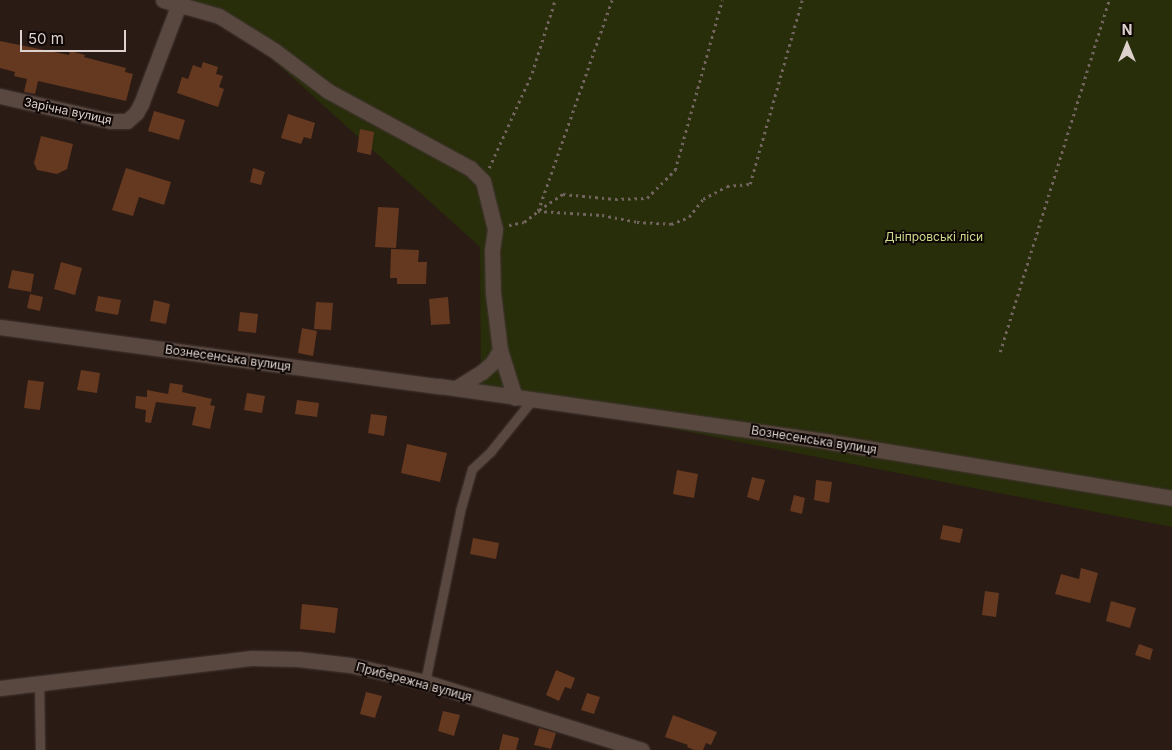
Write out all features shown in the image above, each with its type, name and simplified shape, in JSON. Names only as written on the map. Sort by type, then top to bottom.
[{"type":"street","points":[[162,0],[219,16],[275,50],[328,91],[470,168],[483,181],[495,229],[492,250],[493,293],[500,350],[515,398]]},
{"type":"street","name":"Зарічна вулиця","points":[[0,96],[111,121],[127,121],[136,114],[141,104],[179,4]]},
{"type":"street","name":"Вознесенська вулиця","points":[[0,327],[456,388],[831,442],[1172,498]]},
{"type":"street","points":[[456,388],[482,372],[493,362],[500,350]]},
{"type":"street","name":"Прибережна вулиця","points":[[0,688],[252,658],[298,659],[350,665],[425,682],[642,750]]},
{"type":"lane","points":[[425,682],[460,510],[472,469],[491,451],[532,400]]},
{"type":"lane","points":[[39,683],[40,750]]},
{"type":"path","points":[[483,181],[532,73],[555,0]]},
{"type":"path","points":[[538,210],[612,0]]},
{"type":"path","points":[[495,229],[524,222],[538,210],[563,194],[615,200],[648,198],[675,170],[722,0]]},
{"type":"path","points":[[538,210],[602,215],[637,222],[671,224],[689,217],[703,199],[727,186],[750,184],[802,0]]},
{"type":"path","points":[[1000,352],[1108,0]]},
{"type":"green space","name":"Дніпровські ліси","points":[[184,0],[1172,0],[1172,527],[481,391],[480,247],[230,21]]},
{"type":"building","points":[[0,41],[69,55],[70,51],[85,55],[84,57],[126,68],[125,72],[133,74],[126,101],[38,81],[35,94],[24,92],[27,79],[14,76],[15,72],[0,68]]},
{"type":"building","points":[[203,62],[218,67],[216,74],[223,76],[219,87],[224,89],[218,107],[177,93],[182,77],[188,79],[193,65],[201,68]]},
{"type":"building","points":[[154,111],[185,120],[179,140],[148,131]]},
{"type":"building","points":[[288,114],[315,123],[311,139],[304,137],[301,144],[281,138]]},
{"type":"building","points":[[360,129],[374,132],[371,155],[357,152]]},
{"type":"building","points":[[41,136],[73,144],[67,169],[57,174],[37,170],[34,163]]},
{"type":"building","points":[[126,168],[171,182],[164,205],[139,197],[133,216],[112,210]]},
{"type":"building","points":[[253,168],[265,172],[261,185],[250,182]]},
{"type":"building","points":[[378,207],[399,208],[396,248],[375,247]]},
{"type":"building","points":[[391,249],[419,250],[418,262],[427,262],[426,284],[397,284],[397,278],[390,278]]},
{"type":"building","points":[[61,262],[82,268],[75,295],[54,289]]},
{"type":"building","points":[[12,270],[34,274],[31,292],[8,288]]},
{"type":"building","points":[[30,294],[43,297],[40,311],[27,308]]},
{"type":"building","points":[[98,296],[121,300],[118,315],[95,311]]},
{"type":"building","points":[[448,297],[450,324],[431,325],[429,299]]},
{"type":"building","points":[[154,300],[170,304],[166,324],[150,321]]},
{"type":"building","points":[[316,302],[333,303],[331,330],[314,329]]},
{"type":"building","points":[[240,312],[258,314],[256,333],[238,331]]},
{"type":"building","points":[[302,328],[317,331],[313,356],[298,353]]},
{"type":"building","points":[[81,370],[100,373],[97,393],[77,390]]},
{"type":"building","points":[[28,380],[44,382],[40,410],[24,408]]},
{"type":"building","points":[[170,383],[183,385],[182,392],[212,399],[210,405],[215,406],[210,429],[192,425],[196,407],[156,402],[151,423],[145,422],[146,410],[135,408],[136,396],[147,397],[147,390],[168,394]]},
{"type":"building","points":[[247,393],[265,396],[262,413],[244,410]]},
{"type":"building","points":[[297,400],[319,403],[317,417],[295,414]]},
{"type":"building","points":[[371,414],[387,416],[384,436],[368,433]]},
{"type":"building","points":[[407,444],[447,453],[440,482],[401,473]]},
{"type":"building","points":[[677,470],[698,474],[694,498],[673,494]]},
{"type":"building","points":[[752,477],[765,480],[759,501],[747,497]]},
{"type":"building","points":[[816,480],[832,482],[829,503],[814,500]]},
{"type":"building","points":[[794,495],[805,498],[802,514],[790,511]]},
{"type":"building","points":[[943,525],[963,529],[960,543],[940,539]]},
{"type":"building","points":[[473,538],[499,543],[496,559],[470,554]]},
{"type":"building","points":[[1081,568],[1098,573],[1090,603],[1055,594],[1061,574],[1079,579]]},
{"type":"building","points":[[985,591],[999,593],[996,617],[982,615]]},
{"type":"building","points":[[1111,601],[1136,608],[1130,628],[1106,621]]},
{"type":"building","points":[[302,604],[338,608],[335,633],[300,629]]},
{"type":"building","points":[[1139,644],[1153,649],[1150,660],[1135,655]]},
{"type":"building","points":[[556,670],[575,678],[571,689],[565,687],[559,701],[546,695]]},
{"type":"building","points":[[366,692],[382,696],[375,718],[360,714]]},
{"type":"building","points":[[587,693],[600,697],[594,714],[581,710]]},
{"type":"building","points":[[443,711],[460,715],[454,736],[438,731]]},
{"type":"building","points":[[673,715],[717,732],[711,745],[706,743],[703,750],[694,750],[687,747],[688,745],[665,737]]},
{"type":"building","points":[[539,728],[556,733],[551,749],[534,745]]},
{"type":"building","points":[[503,734],[519,738],[516,750],[499,750]]}]
